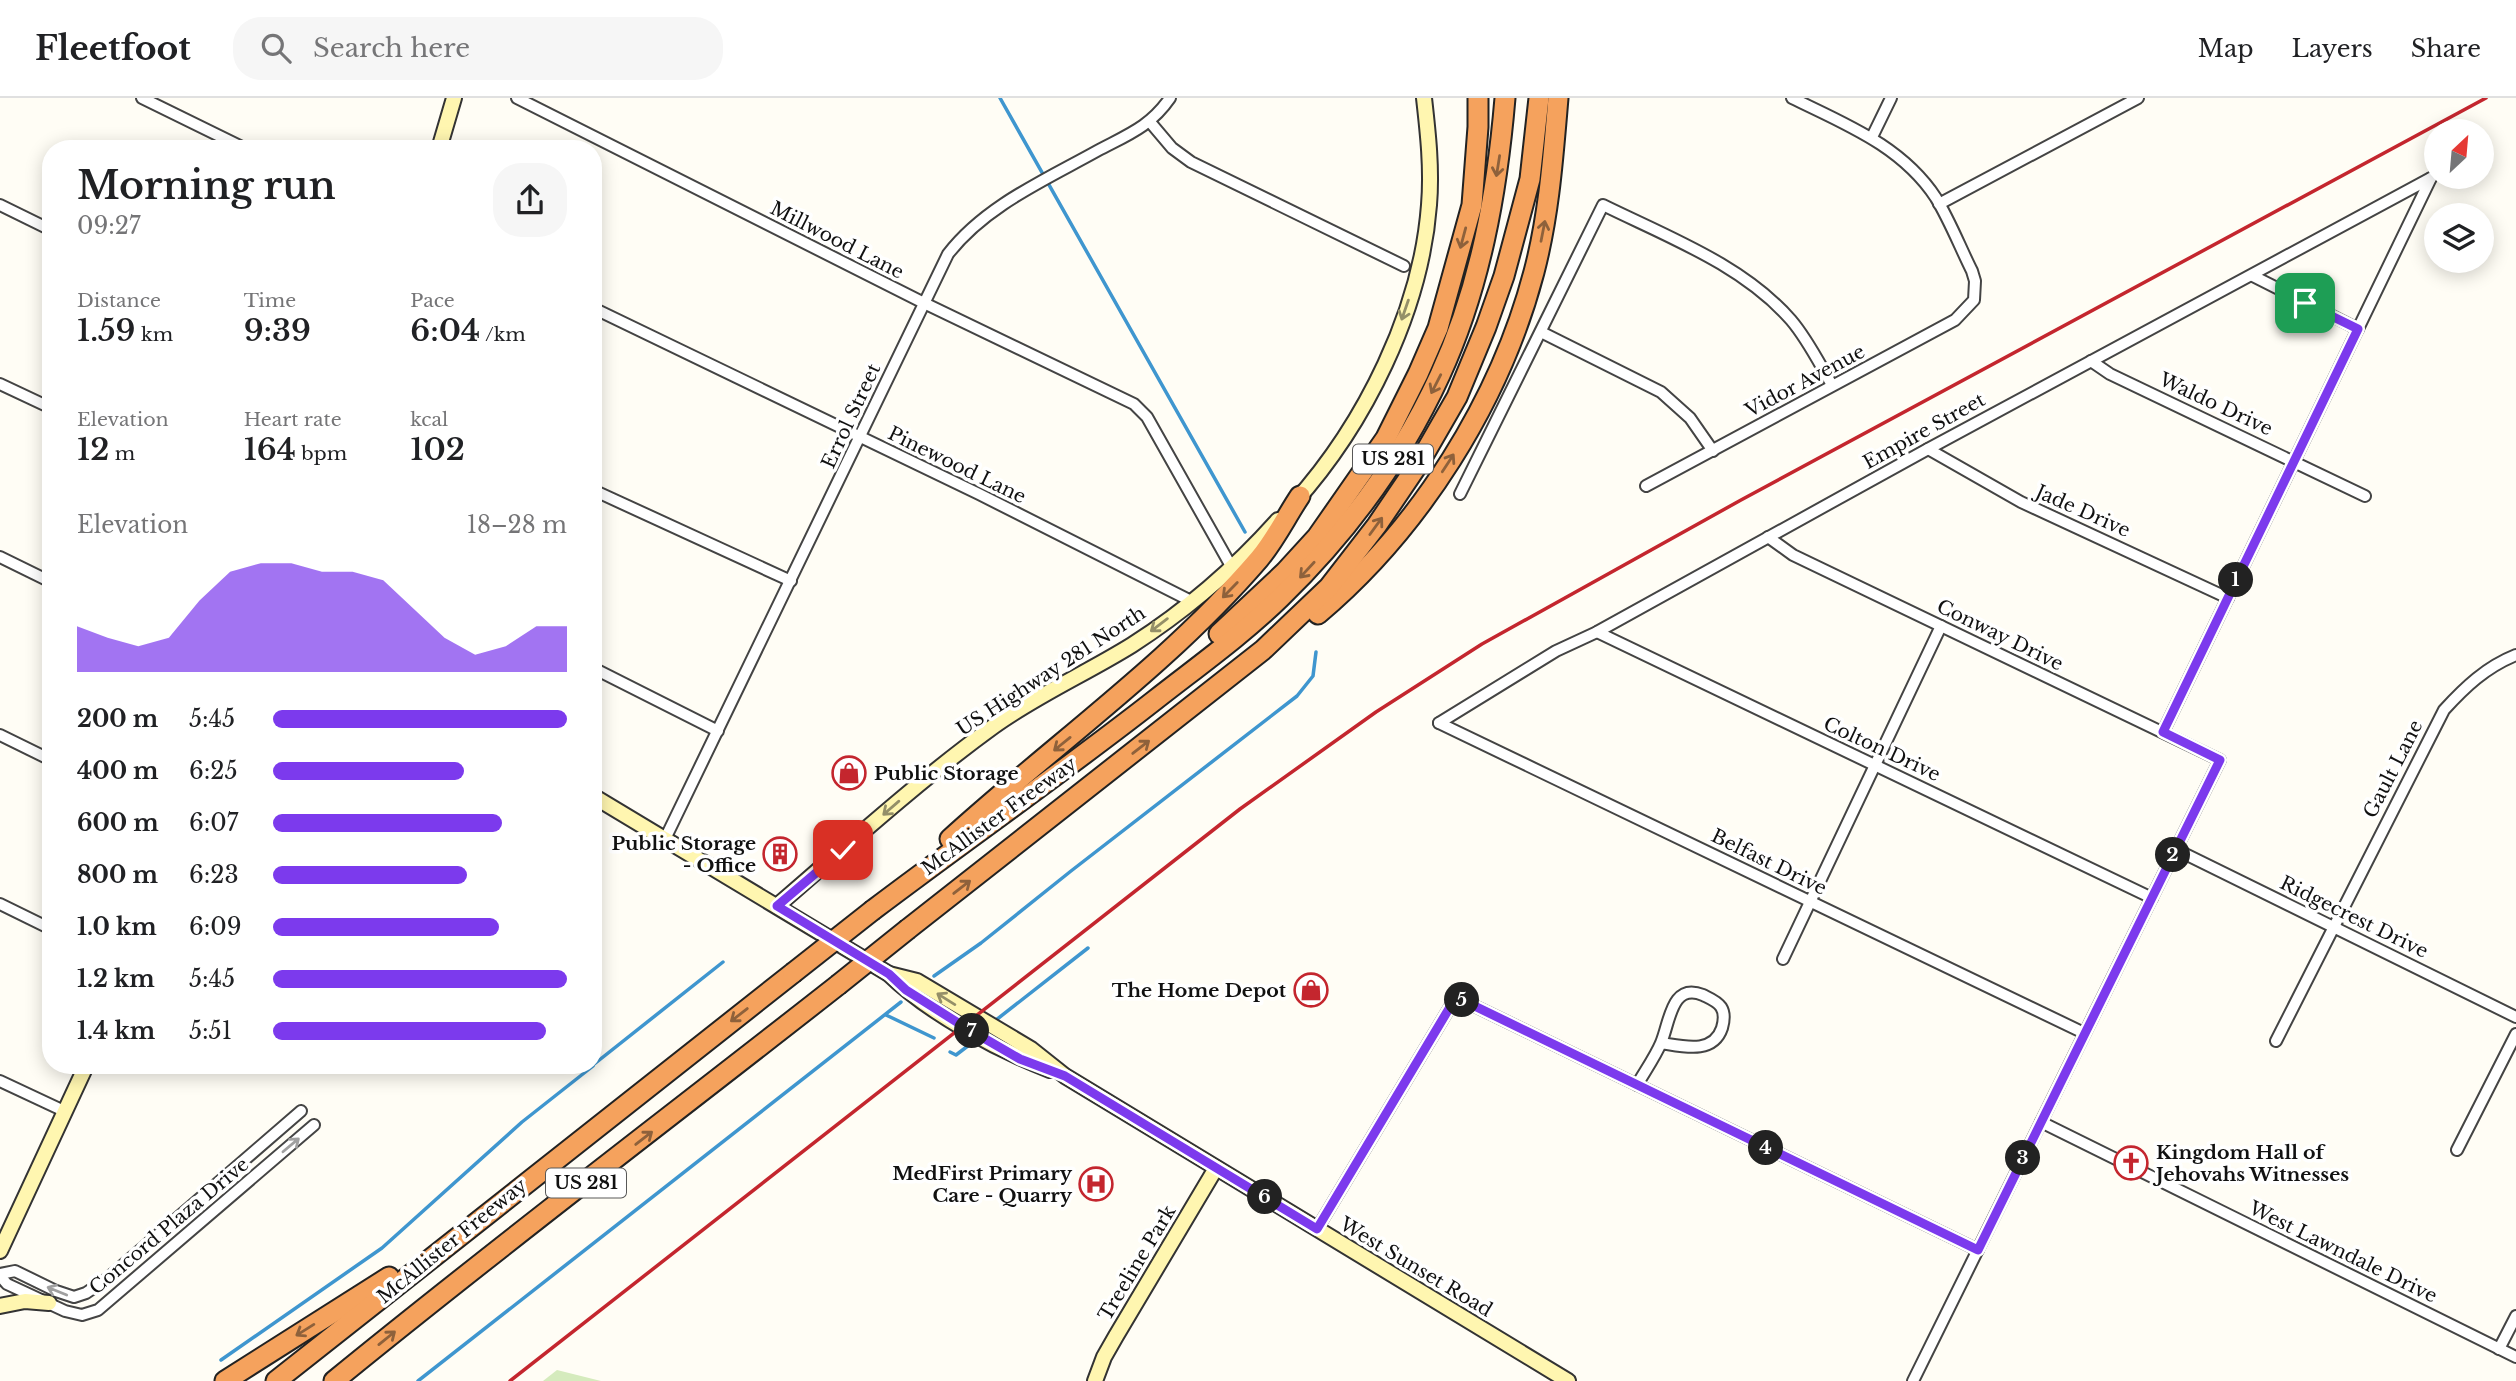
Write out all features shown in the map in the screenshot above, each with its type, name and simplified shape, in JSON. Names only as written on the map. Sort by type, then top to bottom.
[{"type":"highway","points":[[1122,726],[1285,572],[1317,537],[1386,438],[1438,328],[1449,291],[1472,205],[1478,98]]},
{"type":"highway","name":"McAllister Freeway","points":[[276,1381],[873,910],[1122,726],[1232,639],[1288,590],[1343,531],[1407,439],[1449,352],[1486,241],[1500,156],[1505,98]]},
{"type":"highway","name":"McAllister Freeway","points":[[334,1381],[456,1281],[622,1156],[1246,664],[1329,587],[1377,526],[1419,464],[1457,397],[1504,276],[1531,179],[1539,98]]},
{"type":"highway","points":[[1246,664],[1293,635],[1352,585],[1394,538],[1449,463],[1493,387],[1520,320],[1537,260],[1552,177],[1558,98]]},
{"type":"highway","points":[[873,910],[999,795],[1074,734],[1184,635],[1261,557],[1300,496]]},
{"type":"highway","points":[[225,1381],[467,1229]]},
{"type":"main road","points":[[442,140],[454,98]]},
{"type":"main road","name":"US Highway 281 North","points":[[777,906],[908,793],[997,724],[1134,644],[1191,601],[1231,566],[1300,496],[1328,460],[1373,389],[1397,335],[1418,271],[1429,196],[1424,98]]},
{"type":"main road","name":"West Sunset Road","points":[[602,801],[889,974],[917,981],[1031,1049],[1065,1076],[1568,1381]]},
{"type":"main road","points":[[0,1251],[82,1074]]},
{"type":"main road","name":"Treeline Park","points":[[1095,1381],[1104,1357],[1216,1168]]},
{"type":"main road","points":[[0,1306],[25,1301],[49,1303]]},
{"type":"street","points":[[142,98],[228,140]]},
{"type":"street","name":"Millwood Lane","points":[[517,98],[600,140]]},
{"type":"street","name":"Errol Street","points":[[665,839],[948,254],[975,223],[1024,191],[1150,122],[1170,98]]},
{"type":"street","points":[[1792,98],[1872,137],[1908,164],[1939,204],[2138,98]]},
{"type":"street","points":[[1872,137],[1891,98]]},
{"type":"street","points":[[1150,122],[1172,148],[1191,162],[1404,266]]},
{"type":"street","name":"Millwood Lane","points":[[602,141],[1142,410],[1231,566]]},
{"type":"street","name":"Empire Street","points":[[1439,723],[1556,651],[1597,632],[1928,449],[2431,178],[2358,329]]},
{"type":"street","name":"Vidor Avenue","points":[[1646,486],[1955,320],[1974,299],[1975,281],[1939,204]]},
{"type":"street","points":[[0,205],[42,226]]},
{"type":"street","points":[[1460,494],[1603,205],[1733,271],[1755,286],[1791,320],[1807,341],[1832,385]]},
{"type":"street","points":[[2163,732],[2358,329],[2253,276]]},
{"type":"street","name":"Pinewood Lane","points":[[602,313],[1191,601]]},
{"type":"street","points":[[1541,332],[1661,392],[1690,418],[1713,451]]},
{"type":"street","name":"Waldo Drive","points":[[2091,361],[2110,374],[2365,496]]},
{"type":"street","points":[[0,384],[42,404]]},
{"type":"street","name":"Jade Drive","points":[[1928,449],[2021,502],[2228,598]]},
{"type":"street","points":[[602,495],[791,581]]},
{"type":"street","name":"Conway Drive","points":[[1768,537],[1793,555],[2220,760],[2175,849]]},
{"type":"street","points":[[0,558],[42,578]]},
{"type":"street","points":[[1783,959],[1941,626]]},
{"type":"street","name":"Colton Drive","points":[[1597,632],[2152,898]]},
{"type":"street","name":"Gault Lane","points":[[2276,1041],[2444,710],[2472,680],[2516,654]]},
{"type":"street","points":[[602,673],[718,731]]},
{"type":"street","name":"Belfast Drive","points":[[1439,723],[2084,1033]]},
{"type":"street","points":[[0,735],[42,756]]},
{"type":"street","points":[[1913,1381],[2175,849]]},
{"type":"street","name":"Ridgecrest Drive","points":[[2175,849],[2516,1017]]},
{"type":"street","points":[[0,904],[42,925]]},
{"type":"street","points":[[1637,1085],[1661,1043],[1671,1012],[1682,994],[1698,993],[1720,1004],[1724,1015],[1723,1026],[1719,1035],[1707,1045],[1696,1048],[1661,1043]]},
{"type":"street","points":[[1317,1229],[1456,997],[1978,1250]]},
{"type":"street","points":[[2458,1150],[2516,1034]]},
{"type":"street","points":[[0,1081],[64,1111]]},
{"type":"street","name":"Concord Plaza Drive","points":[[301,1111],[108,1278],[86,1293],[74,1297],[15,1271],[0,1275],[7,1284],[65,1311],[82,1315],[98,1310],[314,1125]]},
{"type":"street","name":"West Lawndale Drive","points":[[2041,1122],[2516,1357]]},
{"type":"street","points":[[2499,1349],[2516,1316]]},
{"type":"green space","points":[[557,1370],[601,1381],[543,1381]]},
{"type":"waterway","points":[[1000,98],[1245,532]]},
{"type":"waterway","points":[[934,976],[981,943],[1297,696],[1313,676],[1316,652]]},
{"type":"waterway","points":[[996,1020],[1088,948]]},
{"type":"waterway","points":[[602,1058],[723,962]]},
{"type":"waterway","points":[[418,1381],[901,1002]]},
{"type":"waterway","points":[[886,1015],[934,1038]]},
{"type":"waterway","points":[[950,1052],[956,1055],[973,1042]]},
{"type":"waterway","points":[[221,1360],[382,1248],[522,1122],[583,1074]]},
{"type":"railway","points":[[510,1381],[1240,809],[1376,712],[1482,644],[1741,500],[2486,98]]},
{"type":"place","name":"Public Storage","points":[[849,773]]},
{"type":"place","name":"Public Storage - Office","points":[[780,854]]},
{"type":"place","name":"The Home Depot","points":[[1311,990]]},
{"type":"place","name":"Kingdom Hall of Jehovahs Witnesses","points":[[2131,1163]]},
{"type":"place","name":"MedFirst Primary Care - Quarry","points":[[1096,1184]]},
{"type":"route","points":[[843,850],[777,906],[889,974],[906,990],[963,1026],[1020,1059],[1065,1076],[1317,1229],[1456,997],[1978,1250],[2220,760],[2163,732],[2358,329],[2305,303]]}]
